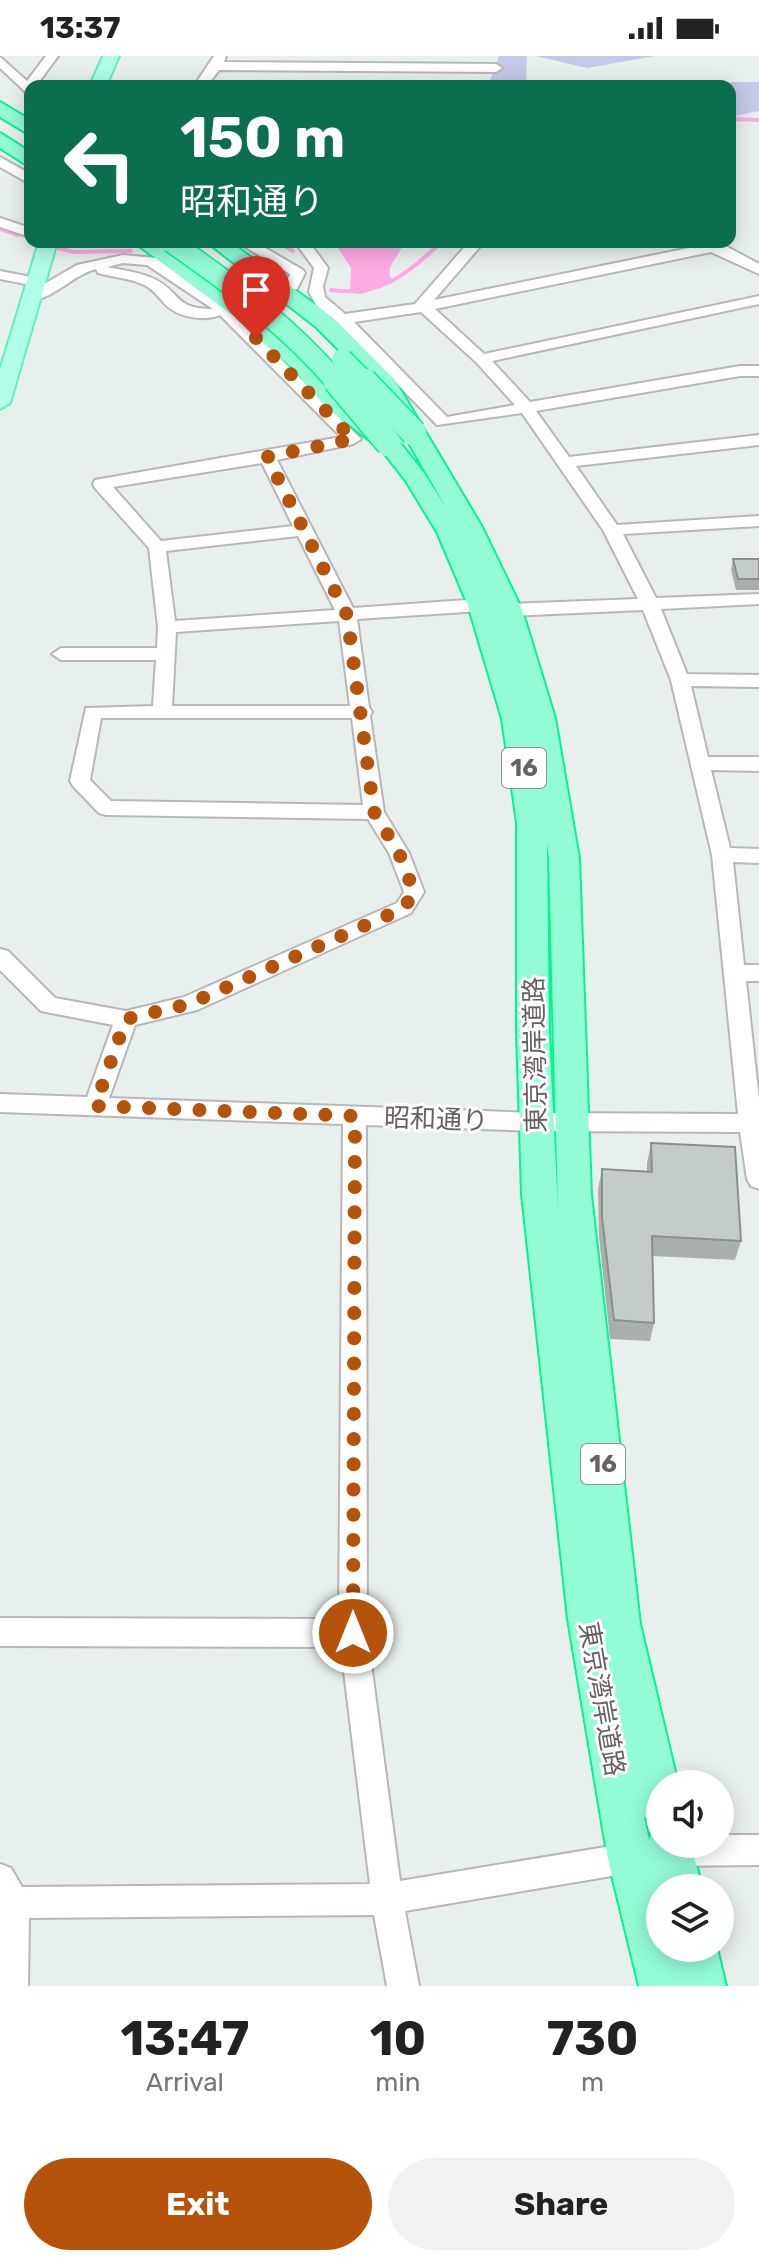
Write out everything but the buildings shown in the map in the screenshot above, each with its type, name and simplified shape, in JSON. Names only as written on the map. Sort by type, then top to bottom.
[{"type":"highway","points":[[0,95],[24,111]]},
{"type":"highway","points":[[0,108],[24,125]]},
{"type":"highway","points":[[0,125],[24,142]]},
{"type":"highway","points":[[0,139],[24,157]]},
{"type":"highway","name":"16","points":[[152,248],[240,310],[300,363],[335,403],[402,438]]},
{"type":"highway","name":"東京湾岸道路","points":[[179,248],[246,295],[402,438],[416,478],[449,532],[481,605],[516,719],[532,823],[553,1123],[574,1195],[620,1624],[653,1770]]},
{"type":"highway","name":"東京湾岸道路","points":[[206,248],[262,287],[320,337],[470,527],[509,610],[541,718],[564,858],[553,1123],[539,1194],[588,1619],[662,1861],[662,1986]]},
{"type":"highway","name":"16","points":[[225,248],[324,322],[386,384],[402,438]]},
{"type":"highway","points":[[697,1962],[703,1986]]},
{"type":"main road","points":[[101,80],[111,56]]},
{"type":"main road","points":[[0,403],[46,248]]},
{"type":"street","points":[[36,80],[52,56]]},
{"type":"street","points":[[0,61],[24,85]]},
{"type":"street","points":[[204,80],[218,61],[428,62],[449,68],[498,62]]},
{"type":"street","points":[[448,80],[449,68]]},
{"type":"street","points":[[0,161],[24,175]]},
{"type":"street","points":[[0,222],[24,230]]},
{"type":"street","points":[[256,248],[298,273],[292,286]]},
{"type":"street","points":[[306,248],[321,268],[313,289],[316,298],[342,319],[443,422],[740,371],[759,371]]},
{"type":"street","points":[[422,305],[472,248]]},
{"type":"street","points":[[342,319],[378,316],[712,248]]},
{"type":"street","points":[[719,248],[759,270]]},
{"type":"street","points":[[0,275],[34,289],[82,268],[123,259],[151,261],[222,308],[353,439],[267,457],[101,484],[157,547],[167,627],[162,711]]},
{"type":"street","points":[[82,268],[116,271],[146,280],[164,291],[175,306],[193,313],[214,313]]},
{"type":"street","points":[[481,359],[759,300]]},
{"type":"street","points":[[422,305],[481,359],[526,408],[612,530],[650,604],[680,680],[722,855],[759,1179]]},
{"type":"street","points":[[565,462],[759,440]]},
{"type":"street","points":[[0,957],[49,1005],[126,1019],[189,1004],[404,908],[414,892],[399,853],[374,812],[363,712],[347,615],[267,457]]},
{"type":"street","points":[[612,530],[759,521]]},
{"type":"street","points":[[157,547],[304,530]]},
{"type":"street","points":[[509,610],[759,599]]},
{"type":"street","points":[[167,627],[481,605]]},
{"type":"street","points":[[61,654],[166,654]]},
{"type":"street","points":[[680,680],[759,681]]},
{"type":"street","points":[[363,712],[93,712],[80,781],[106,808],[374,812]]},
{"type":"street","points":[[700,763],[759,764]]},
{"type":"street","points":[[722,855],[759,856]]},
{"type":"street","points":[[735,973],[759,973]]},
{"type":"street","points":[[95,1106],[126,1019]]},
{"type":"street","name":"昭和通り","points":[[0,1103],[553,1123],[754,1123]]},
{"type":"street","points":[[355,1116],[353,1633],[387,1899],[403,1986]]},
{"type":"street","points":[[0,1632],[353,1633]]},
{"type":"street","points":[[12,1986],[7,1891],[387,1899],[759,1850]]},
{"type":"shaded area","points":[[499,56],[527,56],[526,80],[490,80]]},
{"type":"shaded area","points":[[536,56],[655,56],[587,68]]},
{"type":"shaded area","points":[[736,82],[759,82],[759,111],[736,116]]},
{"type":"shaded area","points":[[338,248],[401,248],[390,269],[393,283],[361,294],[350,293],[351,268]]},
{"type":"waterway","points":[[736,119],[759,120]]},
{"type":"waterway","points":[[0,229],[18,235]]},
{"type":"waterway","points":[[58,248],[73,252],[131,251]]},
{"type":"waterway","points":[[288,248],[293,251]]},
{"type":"waterway","points":[[331,290],[365,290],[392,281],[435,248]]},
{"type":"tunnel","points":[[234,306],[292,286]]},
{"type":"route","points":[[256,338],[353,439],[267,457],[347,615],[363,712],[374,812],[399,853],[414,892],[404,908],[189,1004],[126,1019],[95,1106],[355,1116],[353,1633]]}]
